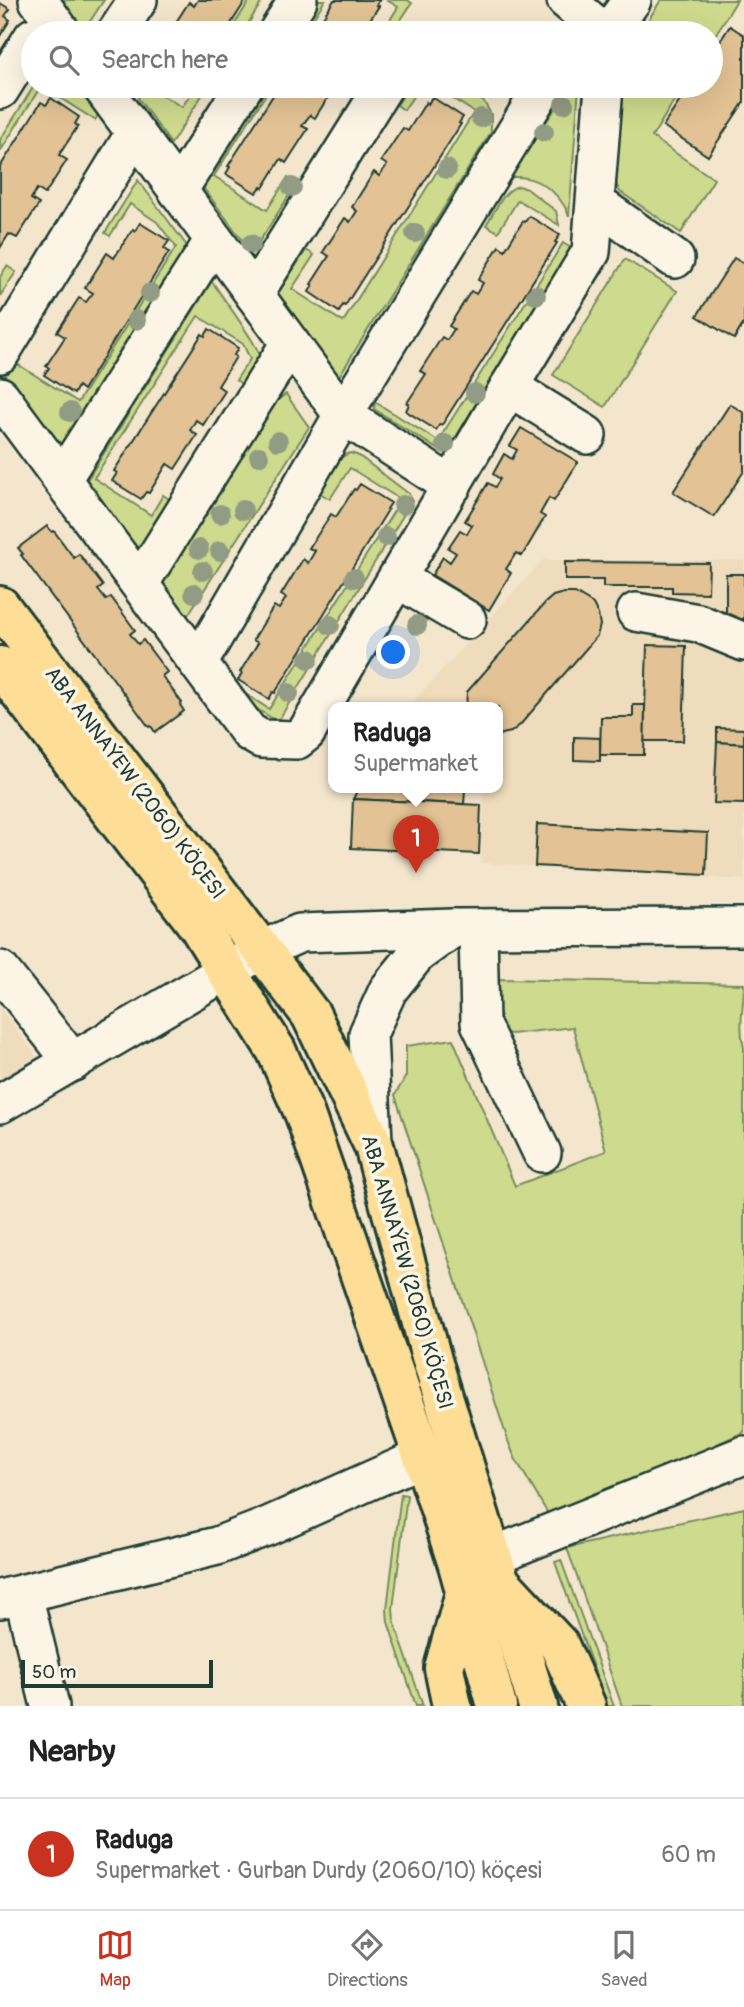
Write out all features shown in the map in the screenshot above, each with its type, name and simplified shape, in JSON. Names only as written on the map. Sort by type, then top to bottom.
[{"type":"main road","name":"ABA ANNAÝEW (2060) KÖÇESI","points":[[0,606],[310,1015],[374,1146],[432,1360],[480,1574],[496,1706]]},
{"type":"main road","name":"ABA ANNAÝEW (2060) KÖÇESI","points":[[0,666],[199,927],[276,1050],[305,1115],[423,1457],[480,1574],[538,1706]]},
{"type":"main road","points":[[452,1706],[444,1668],[480,1574],[559,1646],[586,1706]]},
{"type":"street","points":[[124,21],[138,0]]},
{"type":"street","points":[[285,21],[298,0]]},
{"type":"street","points":[[566,0],[592,21]]},
{"type":"street","points":[[616,21],[632,0]]},
{"type":"street","points":[[0,90],[21,57]]},
{"type":"street","points":[[110,98],[343,415],[452,486]]},
{"type":"street","points":[[178,191],[236,98]]},
{"type":"street","points":[[254,294],[376,98]]},
{"type":"street","points":[[198,662],[343,415],[537,98]]},
{"type":"street","points":[[0,396],[249,732],[261,739],[297,740],[306,733],[509,387],[592,253],[603,98]]},
{"type":"street","points":[[0,354],[135,133]]},
{"type":"street","points":[[596,203],[675,259]]},
{"type":"street","points":[[62,479],[214,240]]},
{"type":"street","points":[[140,583],[290,343]]},
{"type":"street","points":[[509,387],[587,435]]},
{"type":"street","points":[[398,579],[467,620]]},
{"type":"street","points":[[636,612],[698,623],[744,642]]},
{"type":"street","points":[[374,1146],[369,1034],[388,990],[417,954],[466,928]]},
{"type":"street","points":[[466,928],[480,1023],[542,1153]]},
{"type":"street","points":[[0,1104],[262,950],[300,933],[466,928],[744,928]]},
{"type":"street","points":[[0,970],[73,1062]]},
{"type":"street","points":[[480,1574],[744,1455]]},
{"type":"street","points":[[50,1706],[11,1596],[217,1546],[423,1457]]},
{"type":"shaded area","points":[[543,560],[744,560],[744,880],[481,863],[484,793],[503,793],[503,702],[413,702]]},
{"type":"shaded area","points":[[0,1007],[39,1060],[0,1082]]},
{"type":"green space","points":[[63,0],[104,0],[90,21],[76,21]]},
{"type":"green space","points":[[250,0],[263,0],[250,21],[237,21]]},
{"type":"green space","points":[[315,0],[325,0],[312,21],[302,21]]},
{"type":"green space","points":[[387,0],[407,0],[412,3],[400,21],[389,21],[398,7]]},
{"type":"green space","points":[[661,0],[737,0],[723,23],[648,21]]},
{"type":"green space","points":[[26,98],[34,98],[0,152],[0,140]]},
{"type":"green space","points":[[60,98],[86,98],[98,115],[95,120]]},
{"type":"green space","points":[[138,98],[167,98],[182,107],[188,98],[200,98],[171,144]]},
{"type":"green space","points":[[252,98],[263,98],[214,176],[267,210],[288,177],[297,183],[252,253],[199,182]]},
{"type":"green space","points":[[401,98],[412,98],[404,110],[397,105]]},
{"type":"green space","points":[[452,98],[478,98],[484,102],[491,114],[491,132],[338,378],[277,295],[306,250],[314,255],[292,289],[343,322],[474,112]]},
{"type":"green space","points":[[563,98],[578,98],[569,216],[559,199],[545,186],[527,178],[507,178]]},
{"type":"green space","points":[[619,98],[676,98],[652,137],[714,179],[681,233],[619,191],[611,168]]},
{"type":"green space","points":[[138,180],[187,246],[59,447],[5,376],[14,362],[78,402],[176,247],[157,222],[130,204],[110,236],[105,233]]},
{"type":"green space","points":[[519,186],[556,211],[559,225],[518,200],[498,232],[486,225],[504,196]]},
{"type":"green space","points":[[563,243],[571,248],[448,450],[439,450],[374,409],[375,402],[438,441]]},
{"type":"green space","points":[[625,259],[677,291],[605,407],[553,375]]},
{"type":"green space","points":[[7,266],[16,272],[0,296],[0,277]]},
{"type":"green space","points":[[212,281],[252,341],[260,360],[245,386],[236,380],[250,359],[243,344],[198,316],[94,478],[151,515],[163,495],[172,501],[140,553],[89,487],[87,480]]},
{"type":"green space","points":[[286,394],[309,427],[186,618],[159,582],[274,403]]},
{"type":"green space","points":[[351,453],[359,456],[409,494],[412,501],[280,718],[275,720],[229,692],[233,686],[269,709],[401,500],[350,468],[330,499],[318,492],[336,463]]},
{"type":"green space","points":[[495,979],[744,984],[741,1024],[744,1048],[744,1432],[551,1519],[508,1441],[395,1095],[406,1076],[406,1046],[453,1039],[515,1186],[606,1151],[573,1027],[511,1034],[499,1031]]},
{"type":"green space","points":[[401,1494],[407,1495],[393,1609],[394,1621],[423,1706],[416,1706],[388,1622],[387,1609]]},
{"type":"green space","points":[[744,1508],[744,1706],[622,1706],[567,1548]]},
{"type":"green space","points":[[561,1560],[614,1706],[607,1706],[555,1562]]},
{"type":"building","points":[[198,0],[246,0],[233,21],[177,21],[189,2],[194,6]]},
{"type":"building","points":[[334,0],[380,0],[369,21],[321,21]]},
{"type":"building","points":[[0,3],[10,9],[5,16],[10,20],[0,36]]},
{"type":"building","points":[[730,26],[744,35],[744,102],[708,156],[663,126],[682,98],[723,98],[723,37]]},
{"type":"building","points":[[51,98],[79,117],[75,124],[78,126],[59,155],[67,160],[45,194],[37,189],[31,199],[39,204],[17,238],[9,234],[0,248],[0,167],[41,102],[46,105]]},
{"type":"building","points":[[271,98],[328,98],[315,118],[310,115],[302,126],[308,129],[286,163],[281,159],[263,188],[256,193],[226,174],[230,167],[228,166]]},
{"type":"building","points":[[434,98],[463,117],[459,123],[461,124],[339,312],[309,292],[313,285],[311,284],[329,256],[323,252],[345,218],[350,222],[357,211],[352,207],[374,172],[379,176],[387,165],[381,161],[403,128],[408,131],[426,102],[428,104]]},
{"type":"building","points":[[529,216],[560,235],[555,242],[557,243],[442,425],[436,430],[406,411],[409,404],[407,403],[426,374],[420,371],[442,337],[447,340],[454,329],[449,326],[471,291],[476,294],[483,283],[478,280],[499,246],[505,250]]},
{"type":"building","points":[[140,223],[169,241],[164,248],[169,252],[83,390],[78,386],[74,394],[44,375],[49,368],[46,366],[65,337],[57,332],[79,298],[86,302],[93,293],[85,288],[107,253],[114,258]]},
{"type":"building","points":[[734,258],[744,264],[744,323],[734,339],[697,316]]},
{"type":"building","points":[[209,329],[238,348],[234,355],[236,357],[218,386],[225,391],[203,425],[196,420],[190,430],[197,435],[175,469],[167,464],[149,493],[146,492],[141,499],[112,481],[117,473],[114,471],[202,334],[205,336]]},
{"type":"building","points":[[730,404],[744,413],[744,471],[714,517],[673,492]]},
{"type":"building","points":[[521,428],[578,462],[554,501],[549,498],[540,514],[545,517],[522,556],[516,553],[506,569],[511,573],[489,610],[432,575],[443,557],[450,562],[456,553],[448,548],[460,530],[467,534],[472,525],[465,521],[488,483],[495,487],[500,479],[493,474],[504,454],[512,459],[517,450],[510,446]]},
{"type":"building","points":[[360,484],[391,503],[269,699],[238,680],[258,643],[253,640],[274,606],[279,609],[286,598],[281,595],[303,559],[308,563],[315,551],[309,548],[331,514],[336,517]]},
{"type":"building","points":[[47,526],[54,531],[74,558],[79,554],[103,586],[98,590],[106,600],[111,597],[135,630],[130,634],[138,644],[143,640],[167,672],[162,676],[182,703],[180,705],[184,711],[155,732],[21,555],[23,554],[18,548]]},
{"type":"building","points":[[565,562],[709,563],[708,593],[672,592],[672,587],[603,587],[603,580],[565,580]]},
{"type":"building","points":[[726,574],[744,574],[744,619],[726,619]]},
{"type":"building","points":[[575,593],[593,604],[600,625],[597,636],[520,725],[503,734],[503,702],[466,702],[467,692],[553,596]]},
{"type":"building","points":[[647,645],[686,646],[683,741],[644,741]]},
{"type":"building","points":[[633,705],[645,705],[644,755],[600,755],[601,717],[633,717]]},
{"type":"building","points":[[717,728],[744,729],[744,744],[717,742]]},
{"type":"building","points":[[574,737],[600,738],[600,761],[574,760]]},
{"type":"building","points":[[717,742],[744,744],[744,804],[714,803]]},
{"type":"building","points":[[356,793],[465,793],[464,804],[353,799]]},
{"type":"building","points":[[353,799],[481,805],[479,854],[351,848]]},
{"type":"building","points":[[537,824],[708,833],[706,875],[535,866]]},
{"type":"place","name":"Raduga","points":[[416,873]]}]
